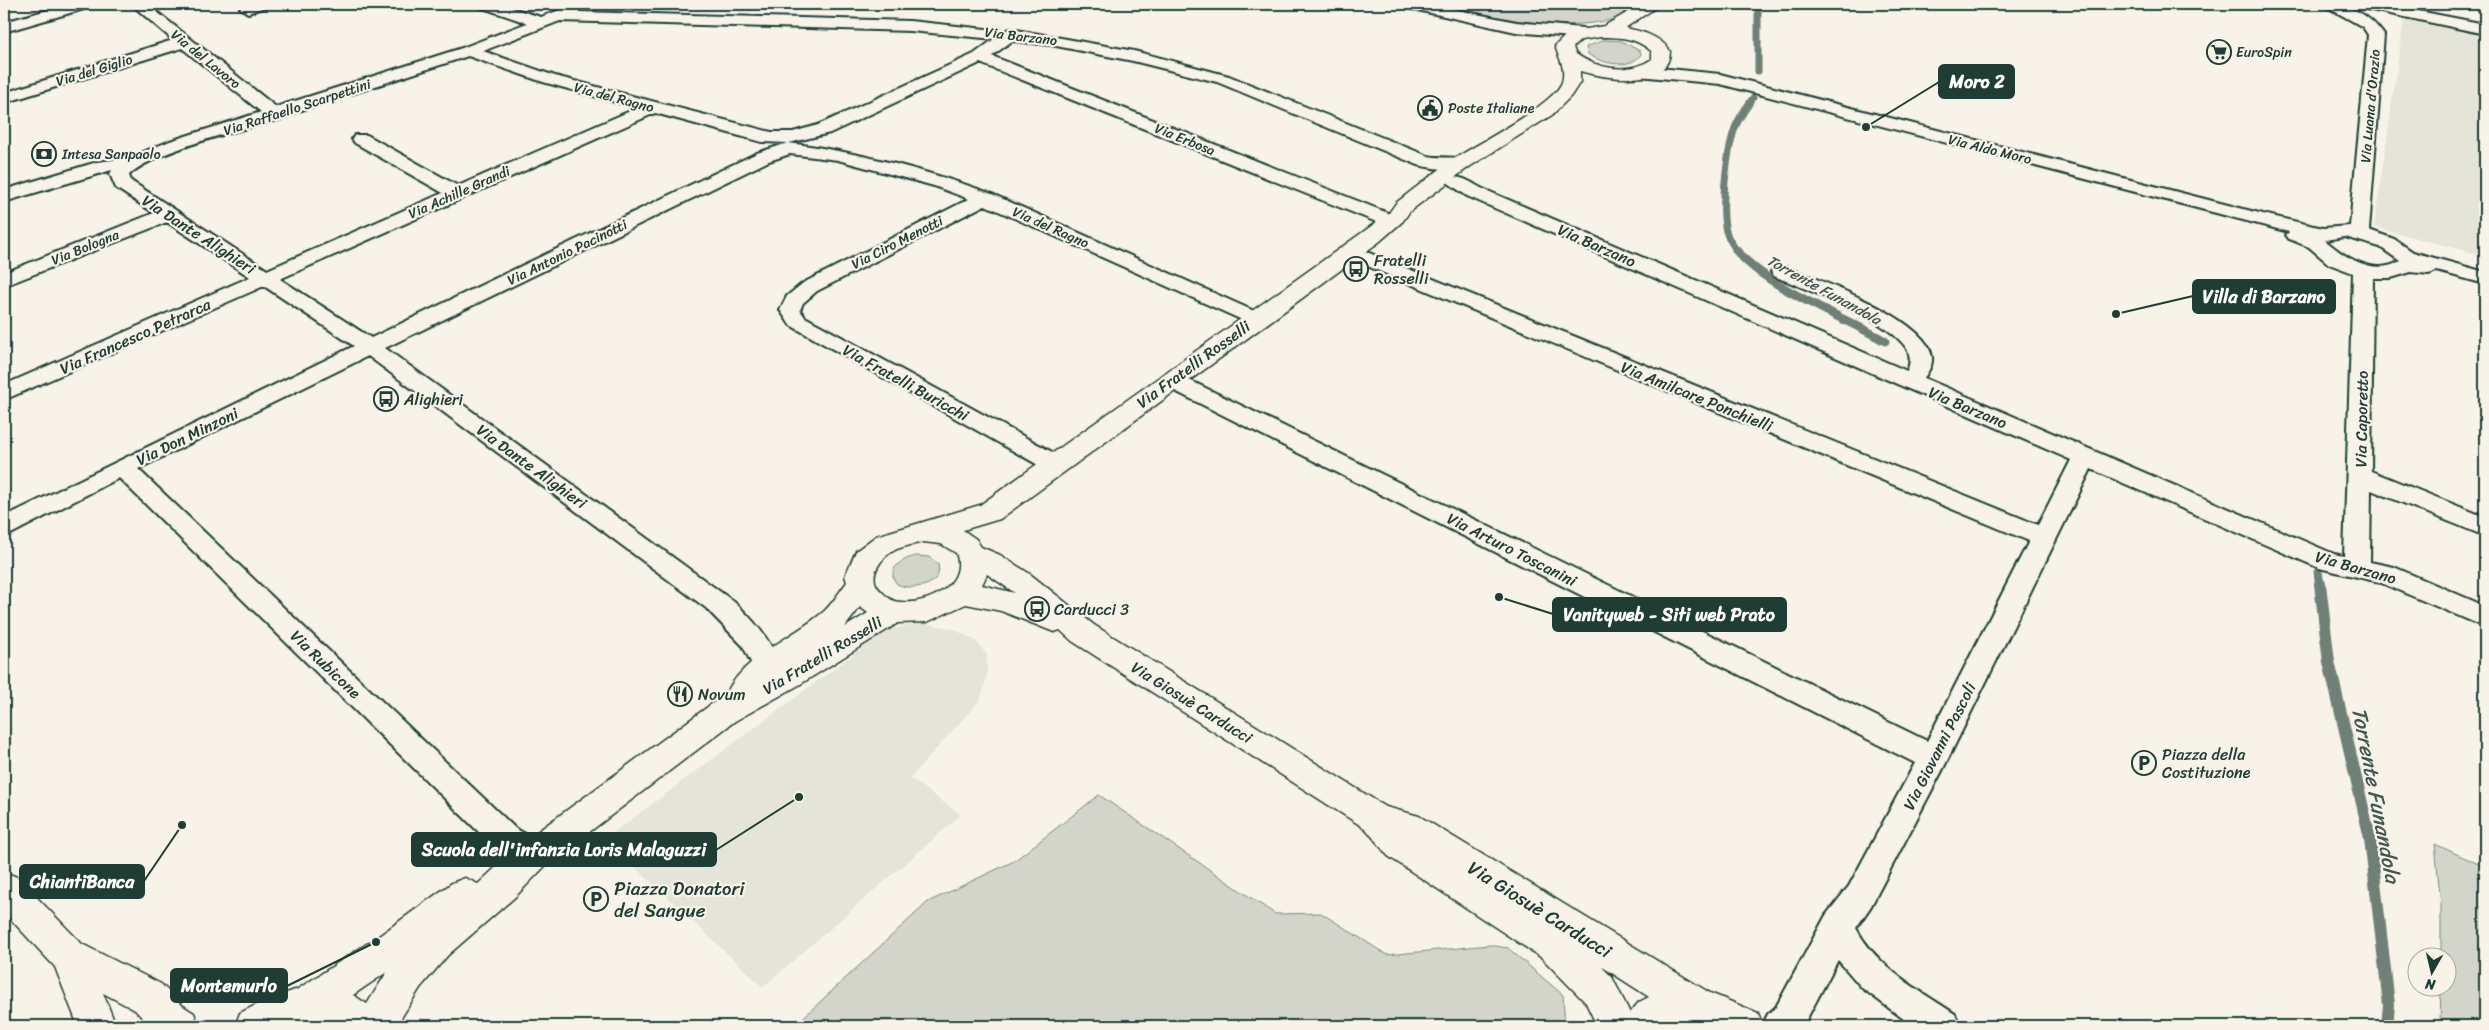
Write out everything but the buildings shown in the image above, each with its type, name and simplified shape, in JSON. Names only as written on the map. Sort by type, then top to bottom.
[{"type":"street","points":[[4,27],[86,4]]},
{"type":"street","name":"Via del Lavoro","points":[[138,4],[275,114]]},
{"type":"street","points":[[484,4],[543,23]]},
{"type":"street","name":"Via Raffaello Scarpettini","points":[[4,196],[103,166],[131,163],[176,145],[468,51],[543,23],[586,4]]},
{"type":"street","points":[[1408,4],[1516,27],[1583,33],[1608,31],[1629,34],[1646,40],[1661,50]]},
{"type":"street","points":[[1608,31],[1653,4],[1654,14],[1646,40]]},
{"type":"street","name":"Via Luana d'Orazio","points":[[2332,4],[2368,24],[2376,35],[2359,233]]},
{"type":"street","points":[[2362,4],[2485,29]]},
{"type":"street","name":"Via Barzano","points":[[559,16],[910,26],[1011,34],[1090,46],[1206,74],[1252,90],[1424,160],[1441,164],[1459,173],[1474,192],[2084,458],[2328,562],[2385,574],[2485,617]]},
{"type":"street","points":[[1516,27],[1594,69],[1631,72]]},
{"type":"street","points":[[1562,96],[1571,82],[1567,41],[1583,33]]},
{"type":"street","points":[[839,155],[817,144],[812,138],[824,129],[980,57],[1011,34]]},
{"type":"street","name":"Via del Giglio","points":[[4,98],[184,42]]},
{"type":"street","name":"Via Aldo Moro","points":[[1661,50],[1720,79]]},
{"type":"street","name":"Via Fratelli Rosselli","points":[[971,553],[971,539],[990,512],[1055,464],[1394,219],[1416,212],[1459,173],[1481,164],[1509,135],[1562,96],[1659,63],[1662,58],[1661,50]]},
{"type":"street","name":"Via del Ragno","points":[[468,51],[549,79],[762,137],[787,139],[801,137],[824,129]]},
{"type":"street","name":"Via Erbosa","points":[[980,57],[1394,219]]},
{"type":"street","name":"Via Aldo Moro","points":[[1631,72],[1720,79],[2260,219],[2321,239],[2338,231],[2359,233],[2388,243],[2406,261],[2478,276]]},
{"type":"street","name":"Via Achille Grandi","points":[[267,278],[652,108]]},
{"type":"street","points":[[762,137],[773,143],[776,148],[762,157]]},
{"type":"street","points":[[362,140],[456,193]]},
{"type":"street","name":"Via Antonio Pacinotti","points":[[371,348],[762,157],[788,148],[839,155]]},
{"type":"street","name":"Via del Ragno","points":[[839,155],[940,182],[985,198],[1256,319]]},
{"type":"street","name":"Via Dante Alighieri","points":[[131,163],[119,174],[123,184],[167,215],[267,278],[371,348],[715,601],[738,621],[758,644],[767,667]]},
{"type":"street","name":"Via Ciro Menotti","points":[[810,287],[985,198]]},
{"type":"street","name":"Via Bologna","points":[[4,280],[167,215]]},
{"type":"street","name":"Via Aldo Moro","points":[[2321,239],[2329,256],[2363,270],[2399,271],[2406,261]]},
{"type":"street","name":"Via Amilcare Ponchielli","points":[[1350,252],[2045,538]]},
{"type":"street","name":"Via Caporetto","points":[[2357,568],[2363,270]]},
{"type":"street","points":[[1781,272],[1872,312],[1915,344],[1921,355],[1919,370],[1909,382]]},
{"type":"street","name":"Via Francesco Petrarca","points":[[4,394],[267,278]]},
{"type":"street","name":"Via Fratelli Buricchi","points":[[810,287],[791,304],[790,310],[797,321],[1055,464]]},
{"type":"street","name":"Via Don Minzoni","points":[[4,527],[122,467],[371,348]]},
{"type":"street","name":"Via Arturo Toscanini","points":[[1171,380],[1933,758]]},
{"type":"street","name":"Via Giovanni Pascoli","points":[[1780,1026],[1788,1019],[1838,926],[1860,896],[1933,758],[2084,458]]},
{"type":"street","name":"Via Rubicone","points":[[122,467],[505,838],[534,854]]},
{"type":"street","points":[[2360,476],[2485,527]]},
{"type":"street","name":"Via Fratelli Rosselli","points":[[927,532],[990,512]]},
{"type":"street","points":[[927,532],[954,537],[966,545],[971,553],[975,567],[971,580],[961,592],[948,602],[930,610],[912,613],[893,612],[878,607],[866,598],[859,587],[859,574],[864,562],[873,550],[888,541],[904,535],[927,532]]},
{"type":"street","name":"Via Giosuè Carducci","points":[[971,553],[990,562],[1020,582],[1083,633],[1378,819],[1400,845],[1555,946],[1599,990],[1616,1026]]},
{"type":"street","name":"Via Fratelli Rosselli","points":[[724,712],[767,667],[834,620],[859,587]]},
{"type":"street","name":"Via Giosuè Carducci","points":[[961,592],[1007,601],[1083,633]]},
{"type":"street","name":"Via Fratelli Rosselli","points":[[375,1026],[399,983],[427,951],[446,932],[518,874],[534,854],[724,712],[788,677],[893,612]]},
{"type":"street","name":"Via Giosuè Carducci","points":[[1378,819],[1407,826],[1699,1007]]},
{"type":"street","name":"Via Fratelli Rosselli","points":[[305,1006],[392,948],[506,863],[534,854]]},
{"type":"street","points":[[4,888],[69,956],[148,997],[169,1019],[180,1026]]},
{"type":"street","points":[[1838,926],[1855,957],[1870,972],[1886,987],[1943,1026]]},
{"type":"street","points":[[69,956],[97,1026]]},
{"type":"street","points":[[254,1026],[282,1012],[305,1006],[329,1005],[347,1012],[361,1026]]},
{"type":"street","points":[[1643,1026],[1660,1012],[1679,1007],[1699,1007],[1722,1014],[1744,1026]]},
{"type":"shaded area","points":[[1433,4],[1630,4],[1615,19],[1569,25],[1501,18]]},
{"type":"shaded area","points":[[2404,20],[2485,35],[2485,256],[2374,227]]},
{"type":"shaded area","points":[[1604,40],[1621,41],[1640,51],[1641,54],[1630,62],[1615,64],[1588,54],[1586,47]]},
{"type":"shaded area","points":[[916,556],[929,557],[938,564],[939,572],[936,578],[918,587],[897,584],[893,574],[894,569],[901,562]]},
{"type":"shaded area","points":[[923,623],[954,629],[976,641],[987,655],[987,676],[981,699],[910,778],[961,815],[763,987],[605,839],[886,630]]},
{"type":"shaded area","points":[[1099,795],[1275,914],[1321,913],[1387,955],[1490,945],[1508,948],[1563,995],[1565,1026],[794,1026],[928,902],[1014,861]]},
{"type":"shaded area","points":[[2435,844],[2485,867],[2485,1026],[2440,1026],[2441,998],[2456,998],[2456,948],[2441,948],[2441,906]]},
{"type":"waterway","name":"Torrente Funandola","points":[[1758,4],[1758,71]]},
{"type":"waterway","name":"Torrente Funandola","points":[[1737,251],[1728,237],[1724,221],[1725,179],[1729,150],[1735,128],[1753,98]]},
{"type":"waterway","name":"Torrente Funandola","points":[[1737,251],[1750,264],[1786,289],[1885,341]]},
{"type":"waterway","name":"Torrente Funandola","points":[[2318,572],[2320,586]]},
{"type":"waterway","name":"Torrente Funandola","points":[[2320,584],[2329,662],[2370,838],[2389,1005],[2387,1026]]},
{"type":"place","name":"EuroSpin","points":[[2219,52]]},
{"type":"place","name":"Poste Italiane","points":[[1430,108]]},
{"type":"place","name":"Moro 2","points":[[1866,127]]},
{"type":"place","name":"Intesa Sanpaolo","points":[[44,154]]},
{"type":"place","name":"Fratelli Rosselli","points":[[1356,269]]},
{"type":"place","name":"Villa di Barzano","points":[[2116,314]]},
{"type":"place","name":"Alighieri","points":[[386,399]]},
{"type":"place","name":"Vanityweb - Siti web Prato","points":[[1499,597]]},
{"type":"place","name":"Carducci 3","points":[[1037,609]]},
{"type":"place","name":"Novum","points":[[680,694]]},
{"type":"place","name":"Piazza della Costituzione","points":[[2144,763]]},
{"type":"place","name":"Scuola dell'infanzia Loris Malaguzzi","points":[[799,797]]},
{"type":"place","name":"ChiantiBanca","points":[[182,825]]},
{"type":"place","name":"Piazza Donatori del Sangue","points":[[596,899]]},
{"type":"place","name":"Montemurlo","points":[[376,942]]}]
